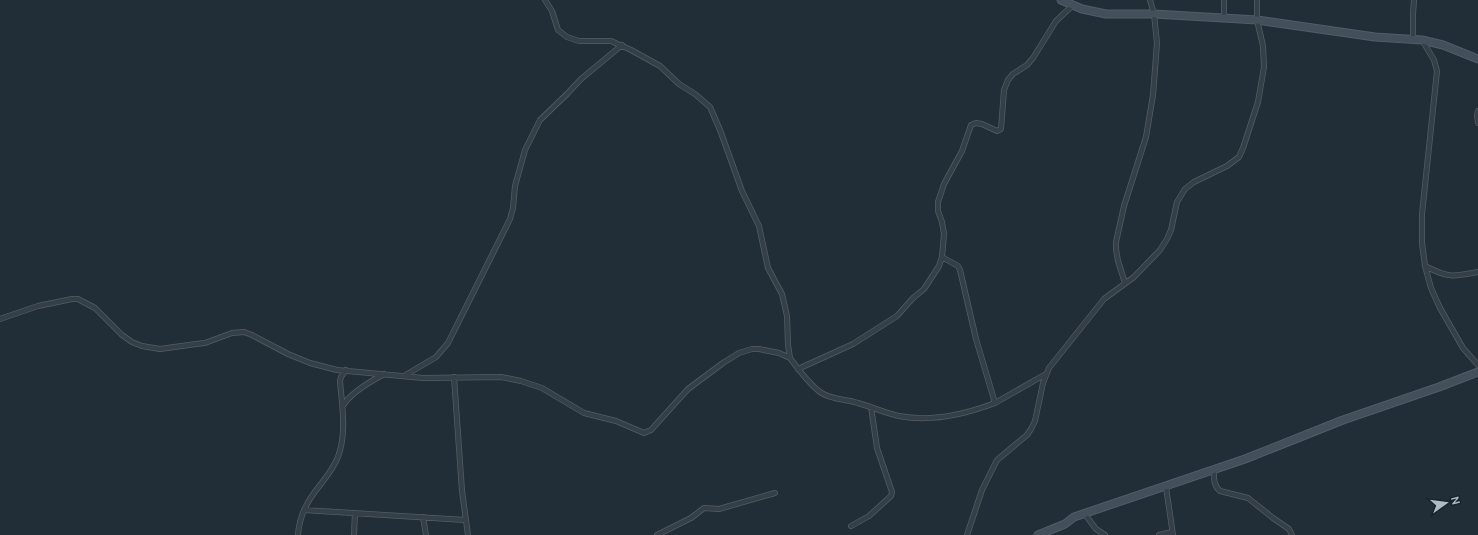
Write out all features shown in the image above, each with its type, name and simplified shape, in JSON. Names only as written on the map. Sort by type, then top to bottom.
[{"type":"street","points":[[546,0],[552,11],[558,30],[567,37],[579,41],[611,41],[622,45],[660,66],[679,84],[695,94],[710,107],[742,191],[759,226],[768,268],[782,294],[787,316],[790,358]]},
{"type":"street","points":[[1061,0],[1094,12],[1106,14],[1154,14],[1257,20],[1375,37],[1422,40],[1443,45],[1478,59]]},
{"type":"street","points":[[1125,283],[1118,261],[1116,242],[1124,206],[1146,137],[1155,77],[1157,43],[1154,14],[1150,0]]},
{"type":"street","points":[[1224,0],[1224,18]]},
{"type":"street","points":[[968,535],[982,490],[997,460],[1027,435],[1035,421],[1038,400],[1049,368],[1096,307],[1151,260],[1167,239],[1171,230],[1177,202],[1185,189],[1194,182],[1227,166],[1238,157],[1243,148],[1258,102],[1264,67],[1263,46],[1257,20],[1257,0]]},
{"type":"street","points":[[1413,39],[1412,14],[1414,0]]},
{"type":"street","points":[[798,369],[845,348],[897,316],[912,298],[924,289],[939,266],[942,257],[944,234],[938,211],[938,202],[944,184],[962,151],[969,128],[971,125],[976,123],[997,131],[1001,129],[1004,90],[1008,80],[1013,74],[1030,61],[1056,21],[1073,5]]},
{"type":"street","points":[[1422,40],[1432,56],[1437,71],[1422,214],[1422,243],[1425,266],[1431,288],[1440,308],[1463,348],[1478,365]]},
{"type":"street","points":[[404,376],[436,357],[448,343],[512,214],[515,186],[525,150],[540,120],[581,79],[622,45]]},
{"type":"street","points":[[1478,111],[1478,122]]},
{"type":"street","points":[[942,257],[958,266],[960,270],[976,339],[995,404]]},
{"type":"street","points":[[1425,266],[1440,274],[1450,277],[1478,272]]},
{"type":"street","points":[[0,319],[38,306],[78,299],[95,308],[122,335],[132,342],[142,346],[160,349],[196,344],[232,333],[244,332],[288,354],[337,370],[423,378],[502,377],[521,380],[546,390],[584,413],[616,421],[644,433],[651,430],[688,389],[739,353],[752,349],[779,352],[790,358],[798,369],[821,393],[835,398],[853,401],[899,416],[929,417],[961,413],[995,404],[1046,374]]},
{"type":"street","points":[[779,352],[788,345]]},
{"type":"street","points":[[298,535],[304,510],[313,494],[333,468],[338,458],[343,429],[343,407],[341,377],[337,370]]},
{"type":"street","points":[[341,377],[346,370]]},
{"type":"street","points":[[1038,535],[1065,524],[1074,517],[1084,513],[1245,459],[1343,420],[1478,372]]},
{"type":"street","points":[[343,407],[347,400],[384,374]]},
{"type":"street","points":[[454,377],[462,491],[468,535]]},
{"type":"street","points":[[851,526],[869,516],[891,496],[892,492],[877,448],[872,407]]},
{"type":"street","points":[[1214,469],[1215,485],[1217,489],[1248,498],[1289,529],[1292,535]]},
{"type":"street","points":[[1159,535],[1173,533],[1166,486]]},
{"type":"street","points":[[657,535],[691,518],[704,508],[719,509],[775,493]]},
{"type":"street","points":[[304,510],[466,520]]},
{"type":"street","points":[[354,535],[355,512]]},
{"type":"street","points":[[1084,513],[1096,529],[1105,535]]},
{"type":"street","points":[[423,518],[426,535]]}]
